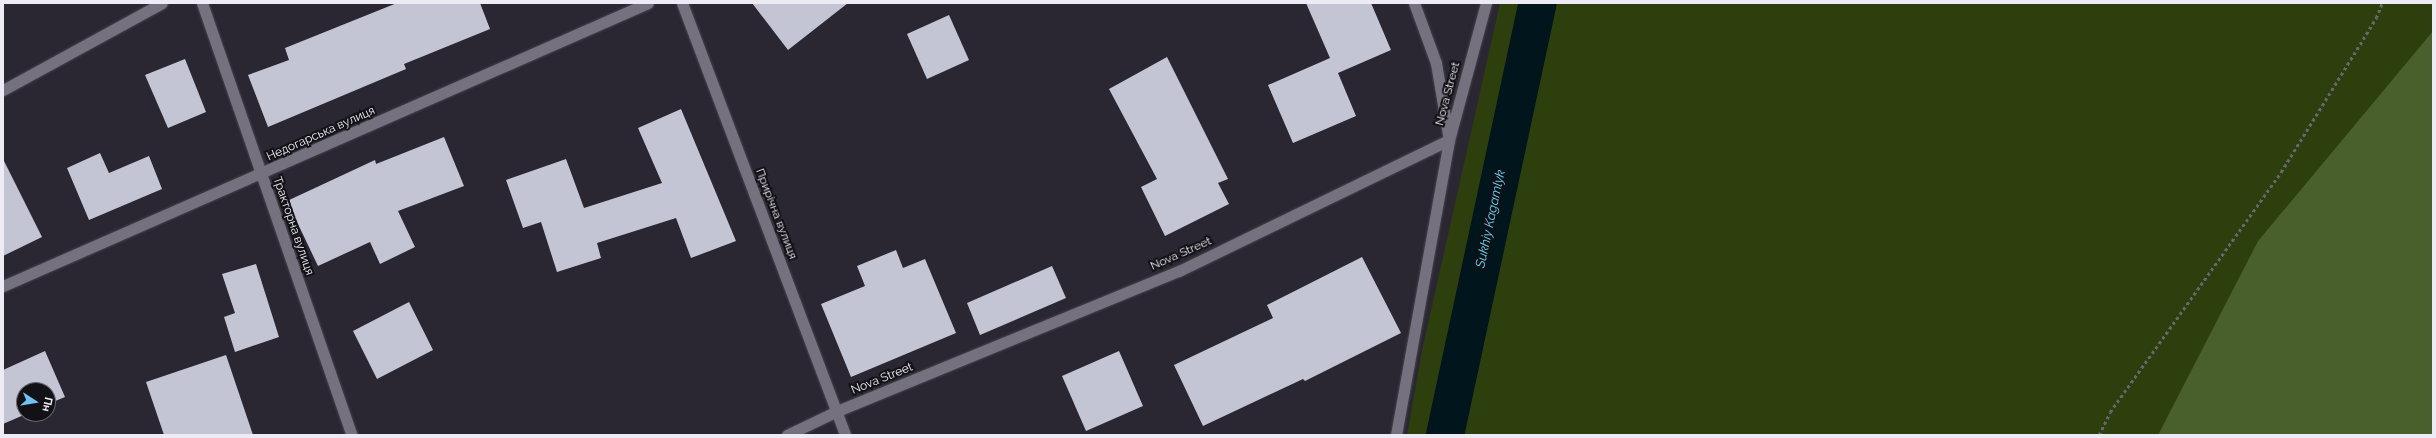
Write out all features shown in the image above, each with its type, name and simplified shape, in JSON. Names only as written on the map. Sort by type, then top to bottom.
[{"type":"street","points":[[3,90],[162,3]]},
{"type":"street","name":"Тракторна вулиця","points":[[202,3],[352,435]]},
{"type":"street","name":"Недогарська вулиця","points":[[3,286],[261,175],[648,3]]},
{"type":"street","name":"Прирічна вулиця","points":[[682,3],[845,435]]},
{"type":"street","points":[[1396,435],[1449,140],[1436,63],[1414,3]]},
{"type":"street","name":"Nova Street","points":[[787,435],[837,411],[1179,271],[1449,140],[1486,3]]},
{"type":"path","points":[[2099,435],[2110,412],[2281,172],[2376,18],[2382,3]]},
{"type":"green space","points":[[1500,3],[2433,3],[2433,31],[2258,241],[2158,435],[1407,435],[1422,351]]},
{"type":"green space","points":[[2433,31],[2433,435],[2158,435],[2258,241]]},
{"type":"building","points":[[397,3],[480,3],[490,29],[404,64],[406,69],[268,127],[248,75],[289,60],[285,48]]},
{"type":"building","points":[[752,3],[848,3],[788,50]]},
{"type":"building","points":[[1306,3],[1371,3],[1391,50],[1338,73],[1356,116],[1293,143],[1268,85],[1330,58]]},
{"type":"building","points":[[949,15],[969,60],[927,79],[907,34]]},
{"type":"building","points":[[1167,57],[1228,179],[1218,183],[1229,204],[1165,236],[1141,187],[1157,179],[1109,89]]},
{"type":"building","points":[[185,59],[206,112],[168,128],[145,75]]},
{"type":"building","points":[[681,109],[736,241],[691,258],[676,218],[597,243],[601,258],[557,272],[541,222],[523,228],[506,180],[566,159],[584,208],[662,183],[638,128]]},
{"type":"building","points":[[444,137],[464,186],[398,211],[415,247],[380,264],[370,242],[318,266],[287,201],[375,160],[376,164]]},
{"type":"building","points":[[100,153],[109,173],[149,156],[162,189],[89,220],[67,168]]},
{"type":"building","points":[[3,159],[42,237],[3,256]]},
{"type":"building","points":[[896,250],[903,268],[925,259],[956,333],[851,377],[821,304],[865,286],[857,266]]},
{"type":"building","points":[[1362,257],[1401,333],[1305,381],[1303,379],[1203,426],[1174,365],[1273,318],[1267,305]]},
{"type":"building","points":[[256,264],[279,337],[235,352],[224,317],[235,313],[222,274]]},
{"type":"building","points":[[1052,266],[1066,298],[980,335],[967,303]]},
{"type":"building","points":[[409,302],[433,350],[377,379],[353,331]]},
{"type":"building","points":[[45,351],[65,397],[56,401],[56,382],[16,382],[16,418],[3,424],[3,370]]},
{"type":"building","points":[[1119,351],[1143,406],[1086,431],[1062,376]]},
{"type":"building","points":[[226,355],[253,435],[164,435],[146,382]]},
{"type":"waterway","name":"Sukhiy Kagamlyk","points":[[1445,435],[1538,3]]}]
